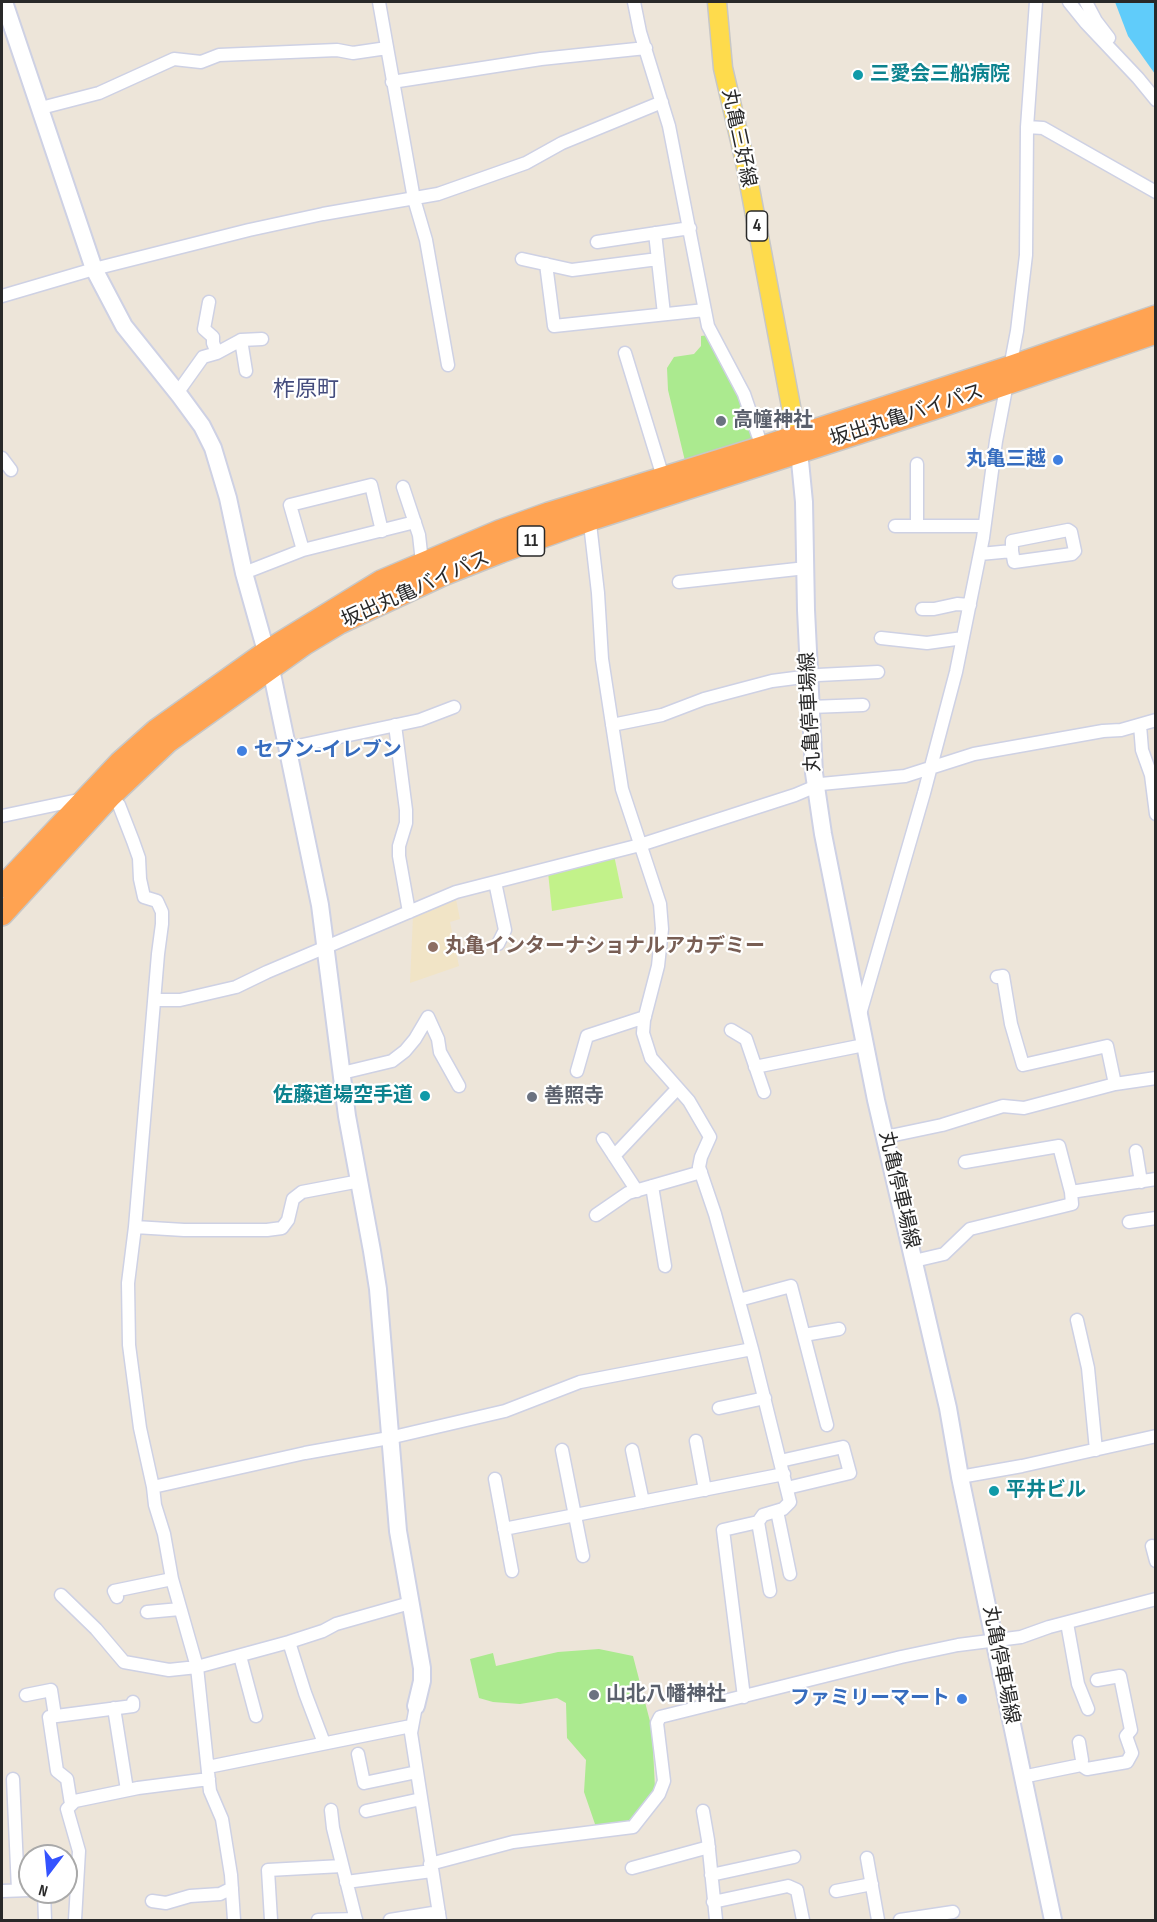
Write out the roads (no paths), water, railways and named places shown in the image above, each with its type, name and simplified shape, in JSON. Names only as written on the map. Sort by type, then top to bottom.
[{"type":"highway","name":"坂出丸亀バイパス","points":[[1010,375],[1155,316]]},
{"type":"highway","name":"坂出丸亀バイパス","points":[[2,887],[120,762],[156,730],[269,660],[381,581],[499,531],[588,510],[1010,375],[1155,333]]},
{"type":"highway","name":"坂出丸亀バイパス","points":[[2,915],[110,797],[168,742],[269,660],[385,601],[501,552],[663,477],[762,447],[798,443]]},
{"type":"main road","name":"丸亀三好線","points":[[717,2],[723,68],[745,162],[798,443]]},
{"type":"street","points":[[4,2],[94,269],[124,326],[178,392],[202,426],[222,471],[244,573],[269,660],[312,865],[326,947],[347,1116],[378,1289],[398,1531],[422,1668],[422,1682],[411,1726],[439,1916],[390,1920]]},
{"type":"street","points":[[379,2],[414,199],[426,240],[448,365]]},
{"type":"street","points":[[634,2],[640,32],[669,126],[708,326],[744,394],[762,447]]},
{"type":"street","points":[[859,1018],[931,768],[963,638],[980,554],[996,441],[1010,375],[1026,255],[1027,127],[1036,2]]},
{"type":"street","points":[[1069,2],[1138,78]]},
{"type":"street","points":[[1086,2],[1096,21],[1155,100]]},
{"type":"street","points":[[41,108],[99,93],[174,60],[201,62],[219,55],[325,50],[353,53],[387,48]]},
{"type":"street","points":[[392,82],[541,59],[646,48]]},
{"type":"street","points":[[2,296],[94,269],[249,230],[322,214],[438,194],[526,163],[562,143],[662,102]]},
{"type":"street","points":[[1027,127],[1043,128],[1155,192]]},
{"type":"street","points":[[597,242],[690,228]]},
{"type":"street","points":[[655,233],[664,314]]},
{"type":"street","points":[[522,259],[572,270],[658,259]]},
{"type":"street","points":[[546,264],[554,326],[705,310]]},
{"type":"street","points":[[209,302],[204,329],[213,337],[218,353]]},
{"type":"street","points":[[178,392],[203,357],[218,353],[241,340],[262,339]]},
{"type":"street","points":[[241,340],[246,371]]},
{"type":"street","points":[[625,353],[663,477]]},
{"type":"street","name":"丸亀停車場線","points":[[798,443],[806,567],[815,788],[864,1045],[948,1408],[960,1477],[1053,1920]]},
{"type":"street","points":[[2,458],[11,470]]},
{"type":"street","points":[[917,464],[917,526]]},
{"type":"street","points":[[303,550],[290,505],[371,485],[382,531]]},
{"type":"street","points":[[403,487],[415,522],[422,562]]},
{"type":"street","points":[[588,510],[598,593],[602,659],[622,789],[660,904],[662,929],[658,966],[643,1033],[651,1058],[689,1101],[710,1137],[699,1167],[739,1300],[790,1502],[777,1511],[763,1515],[758,1522],[723,1530],[744,1697]]},
{"type":"street","points":[[244,573],[303,550],[415,522]]},
{"type":"street","points":[[895,526],[984,526]]},
{"type":"street","points":[[1068,530],[1071,532],[1075,551],[1072,554],[1014,562],[1012,551],[1011,541],[1068,530]]},
{"type":"street","points":[[980,554],[1012,551]]},
{"type":"street","points":[[679,582],[806,567]]},
{"type":"street","points":[[922,609],[957,604],[970,605]]},
{"type":"street","points":[[881,638],[927,643],[963,638]]},
{"type":"street","points":[[612,725],[662,715],[704,699],[772,681],[809,676],[878,672]]},
{"type":"street","points":[[810,706],[863,705]]},
{"type":"street","points":[[288,748],[420,720],[454,707]]},
{"type":"street","points":[[155,1000],[180,1000],[236,987],[456,892],[640,844],[815,788],[821,784],[904,776],[974,754],[1140,725],[1155,720]]},
{"type":"street","points":[[395,725],[406,810],[406,823],[399,846],[399,856],[409,912]]},
{"type":"street","points":[[1140,725],[1142,750],[1151,775],[1155,814]]},
{"type":"street","points":[[110,797],[119,805],[139,858],[144,897],[157,901],[162,912],[128,1284],[129,1345],[140,1428],[155,1505],[164,1534],[172,1579],[197,1668],[210,1791],[222,1820],[232,1888],[234,1920]]},
{"type":"street","points":[[2,816],[84,799]]},
{"type":"street","points":[[495,882],[505,930],[498,944]]},
{"type":"street","points":[[998,977],[1003,976],[1011,1024],[1023,1065],[1107,1046],[1115,1084]]},
{"type":"street","points":[[342,1073],[392,1061],[416,1039],[428,1017],[438,1039],[440,1052],[459,1086]]},
{"type":"street","points":[[577,1071],[587,1036],[645,1017]]},
{"type":"street","points":[[731,1030],[746,1040],[764,1092]]},
{"type":"street","points":[[755,1066],[864,1045]]},
{"type":"street","points":[[885,1137],[942,1125],[1002,1106],[1024,1108],[1115,1084],[1155,1078]]},
{"type":"street","points":[[614,1156],[677,1089]]},
{"type":"street","points":[[603,1139],[637,1191]]},
{"type":"street","points":[[914,1260],[944,1254],[970,1229],[1072,1204],[1059,1146],[965,1162]]},
{"type":"street","points":[[1136,1151],[1141,1182]]},
{"type":"street","points":[[596,1215],[628,1193],[701,1172]]},
{"type":"street","points":[[1071,1192],[1155,1179]]},
{"type":"street","points":[[135,1227],[208,1230],[282,1228],[288,1220],[293,1199],[302,1192],[360,1181]]},
{"type":"street","points":[[652,1186],[665,1266]]},
{"type":"street","points":[[1129,1222],[1155,1218]]},
{"type":"street","points":[[739,1300],[791,1286],[827,1425]]},
{"type":"street","points":[[1077,1320],[1088,1368],[1096,1450]]},
{"type":"street","points":[[804,1335],[839,1329]]},
{"type":"street","points":[[153,1487],[305,1453],[389,1438],[505,1411],[580,1382],[752,1349]]},
{"type":"street","points":[[719,1408],[765,1398]]},
{"type":"street","points":[[960,1477],[1022,1467],[1155,1436]]},
{"type":"street","points":[[696,1441],[705,1490]]},
{"type":"street","points":[[780,1461],[843,1447],[848,1464],[850,1473],[787,1488]]},
{"type":"street","points":[[562,1450],[583,1556]]},
{"type":"street","points":[[632,1450],[643,1502]]},
{"type":"street","points":[[504,1529],[784,1474]]},
{"type":"street","points":[[495,1479],[512,1571]]},
{"type":"street","points":[[777,1511],[790,1574]]},
{"type":"street","points":[[758,1522],[770,1591]]},
{"type":"street","points":[[1152,1546],[1155,1561]]},
{"type":"street","points":[[117,1597],[114,1591],[172,1579]]},
{"type":"street","points":[[61,1595],[96,1629],[124,1662],[169,1671],[197,1668],[240,1656],[323,1631],[336,1624],[410,1603]]},
{"type":"street","points":[[346,1882],[431,1868],[513,1842],[633,1827],[659,1794],[664,1781],[657,1723],[660,1718],[901,1657],[995,1639],[1021,1637],[1155,1599]]},
{"type":"street","points":[[147,1612],[180,1609]]},
{"type":"street","points":[[1067,1623],[1078,1684],[1088,1708]]},
{"type":"street","points":[[289,1642],[324,1743]]},
{"type":"street","points":[[240,1656],[256,1716]]},
{"type":"street","points":[[1022,1777],[1081,1765],[1087,1769],[1127,1762],[1132,1753],[1126,1736],[1131,1730],[1120,1676],[1097,1680]]},
{"type":"street","points":[[27,1695],[51,1690],[55,1716]]},
{"type":"street","points":[[71,1804],[67,1779],[57,1771],[49,1717],[133,1706],[133,1702]]},
{"type":"street","points":[[114,1708],[125,1744],[127,1790]]},
{"type":"street","points":[[75,1920],[79,1851],[66,1809],[75,1801],[209,1773],[324,1743],[411,1726]]},
{"type":"street","points":[[1079,1742],[1081,1765]]},
{"type":"street","points":[[358,1754],[364,1783],[417,1772]]},
{"type":"street","points":[[13,1779],[19,1844]]},
{"type":"street","points":[[366,1811],[421,1799]]},
{"type":"street","points":[[318,1920],[356,1920],[342,1866],[328,1829],[331,1810]]},
{"type":"street","points":[[703,1811],[716,1920]]},
{"type":"street","points":[[632,1868],[709,1847]]},
{"type":"street","points":[[711,1875],[794,1857]]},
{"type":"street","points":[[867,1858],[878,1920]]},
{"type":"street","points":[[271,1920],[268,1870],[342,1866]]},
{"type":"street","points":[[836,1891],[872,1884]]},
{"type":"street","points":[[713,1902],[788,1886],[796,1890],[803,1920]]},
{"type":"street","points":[[152,1901],[166,1903],[190,1896],[220,1894],[232,1888]]},
{"type":"street","points":[[2,1891],[18,1890]]},
{"type":"street","points":[[44,1904],[45,1920]]},
{"type":"street","points":[[900,1920],[925,1919],[952,1912]]},
{"type":"water","points":[[1115,2],[1155,2],[1155,74],[1128,36]]},
{"type":"place","name":"三愛会三船病院","points":[[858,75]]},
{"type":"place","name":"高幢神社","points":[[721,421]]},
{"type":"place","name":"丸亀三越","points":[[1058,460]]},
{"type":"place","name":"セブン-イレブン","points":[[242,751]]},
{"type":"place","name":"丸亀インターナショナルアカデミー","points":[[433,947]]},
{"type":"place","name":"佐藤道場空手道","points":[[425,1096]]},
{"type":"place","name":"善照寺","points":[[532,1097]]},
{"type":"place","name":"平井ビル","points":[[994,1491]]},
{"type":"place","name":"山北八幡神社","points":[[594,1695]]},
{"type":"place","name":"ファミリーマート","points":[[962,1699]]},
{"type":"district","name":"柞原町","points":[[306,390]]}]
